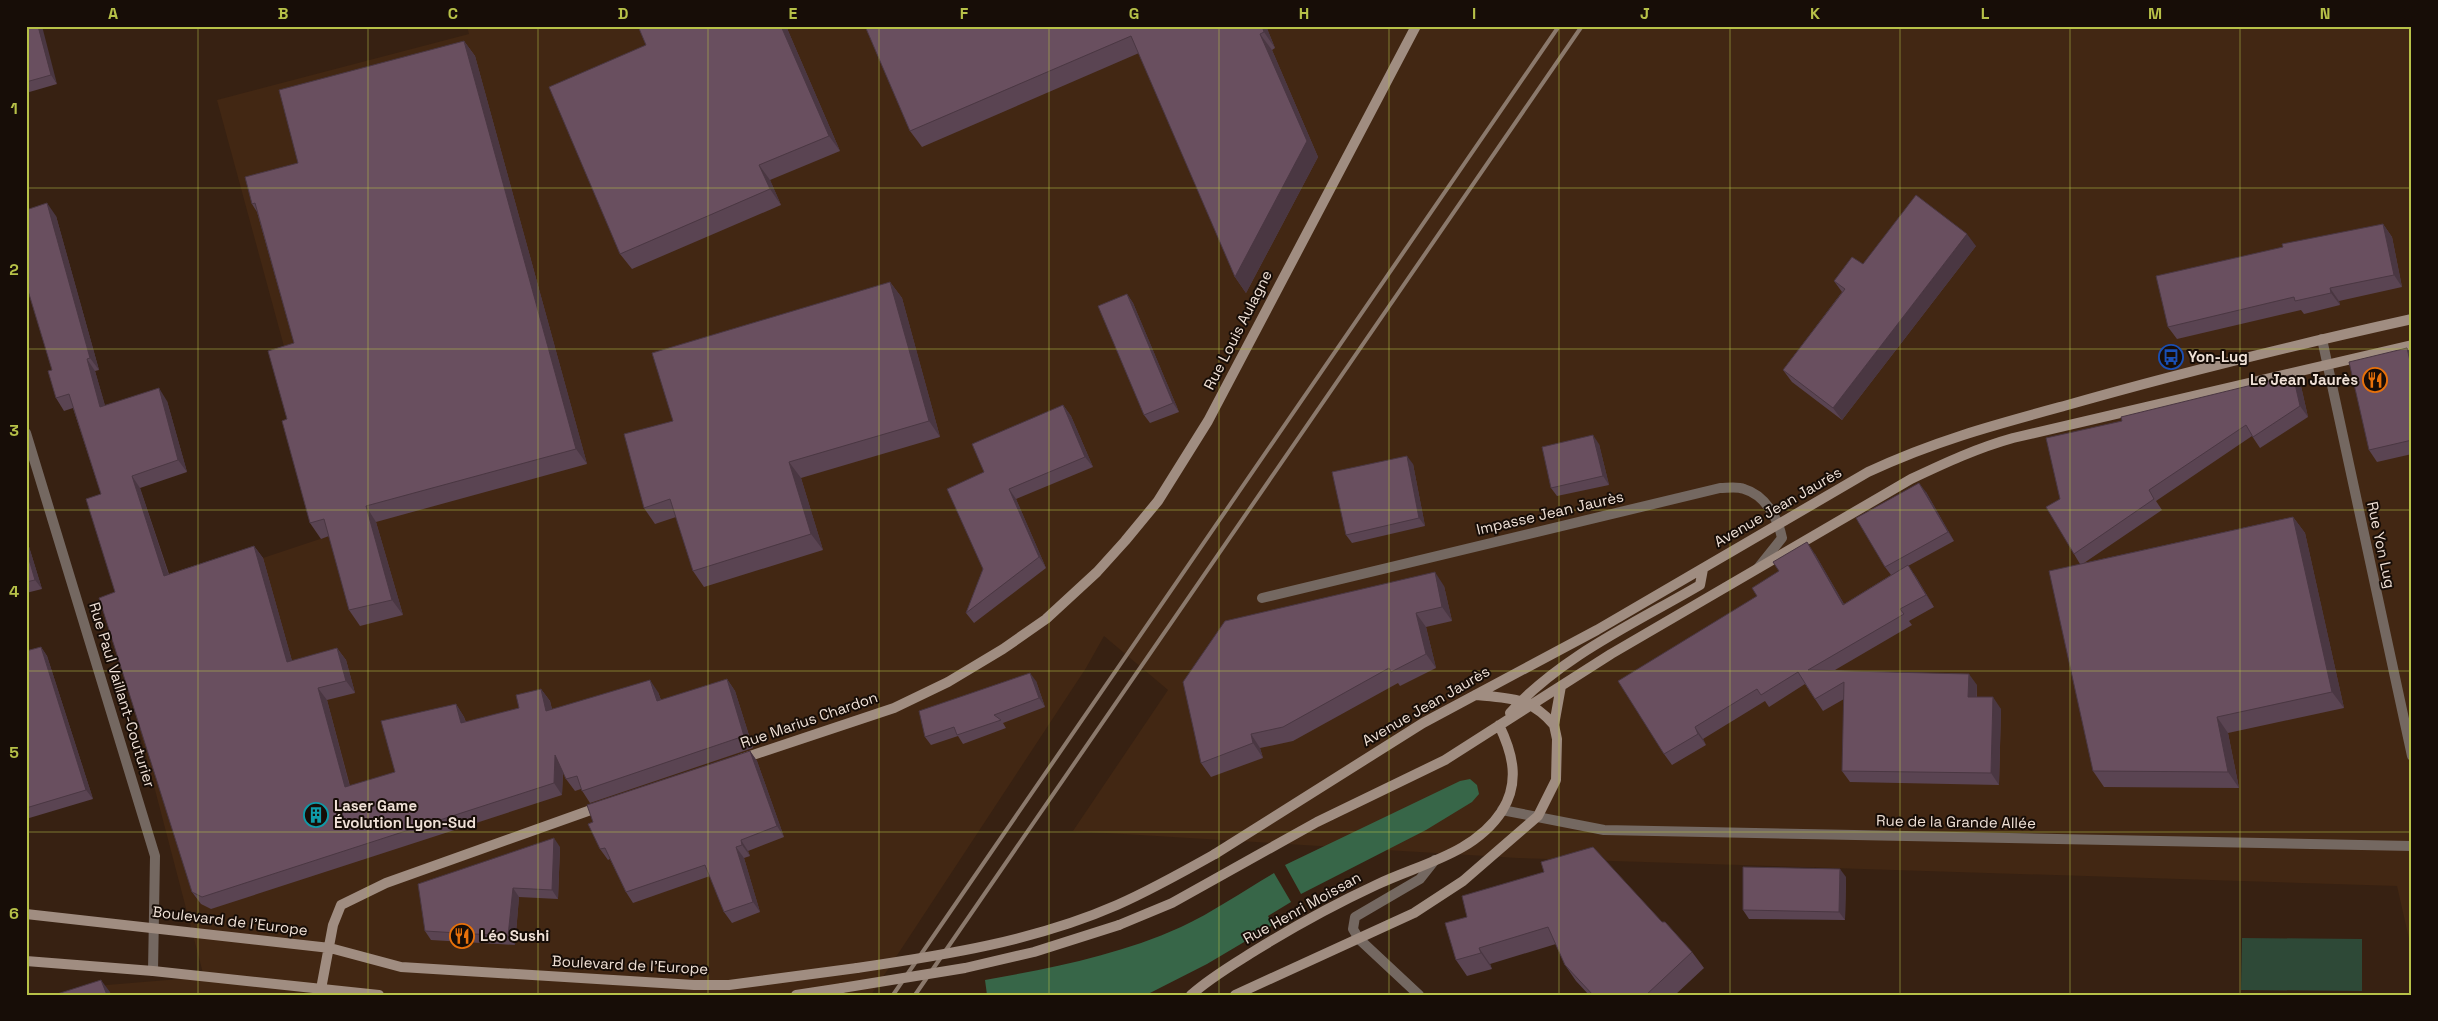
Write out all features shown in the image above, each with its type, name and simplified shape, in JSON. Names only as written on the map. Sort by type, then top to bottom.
[{"type":"main road","name":"Rue Louis Aulagne","points":[[1046,620],[1097,572],[1125,541],[1158,501],[1185,460],[1416,26]]},
{"type":"main road","name":"Avenue Jean Jaurès","points":[[1215,854],[1375,752],[1474,695],[1597,630],[1868,472],[1941,440],[2175,375],[2412,319]]},
{"type":"main road","points":[[1526,702],[1561,686],[1757,568],[1911,479],[1983,447],[2412,345]]},
{"type":"main road","points":[[796,995],[965,968],[1034,952],[1119,925],[1172,903],[1317,822],[1445,760],[1499,726],[1526,702],[1540,683],[1604,641],[1700,585],[1703,568]]},
{"type":"main road","name":"Rue Marius Chardon","points":[[727,764],[894,708],[928,693],[980,664],[1046,620]]},
{"type":"main road","points":[[1234,995],[1414,913],[1463,881],[1538,816],[1556,780],[1557,739],[1554,726],[1561,686]]},
{"type":"main road","points":[[1474,695],[1526,702],[1543,712],[1554,726]]},
{"type":"main road","name":"Rue Henri Moissan","points":[[1191,995],[1207,980],[1292,928],[1377,884],[1462,848],[1486,830],[1502,810],[1514,779],[1509,745],[1499,726]]},
{"type":"main road","points":[[321,989],[333,925],[341,905],[386,883],[608,804]]},
{"type":"main road","name":"Boulevard de l'Europe","points":[[26,914],[330,948],[401,968],[694,985],[729,985],[858,968],[996,943],[1065,924],[1116,906],[1215,854]]},
{"type":"main road","points":[[26,961],[153,971],[379,995]]},
{"type":"street","name":"Rue Yon Lug","points":[[2322,339],[2412,756]]},
{"type":"street","name":"Rue Paul Vaillant-Couturier","points":[[26,433],[155,856],[153,971]]},
{"type":"street","name":"Impasse Jean Jaurès","points":[[1262,598],[1720,488],[1744,488],[1761,498],[1779,524]]},
{"type":"street","points":[[1757,568],[1782,538],[1779,524]]},
{"type":"street","name":"Rue de la Grande Allée","points":[[1502,810],[1604,830],[2412,846]]},
{"type":"street","name":"Rue Henri Moissan","points":[[1359,939],[1353,929],[1355,918],[1420,879],[1435,860]]},
{"type":"street","points":[[1359,939],[1419,995]]},
{"type":"shaded area","points":[[467,26],[2412,26],[2412,952],[2397,886],[1518,858],[1073,831],[1168,690],[1104,636],[1086,668],[871,995],[74,995],[107,985],[204,977],[108,610],[335,534],[217,100],[469,34]]},
{"type":"green space","points":[[1470,779],[1477,785],[1479,794],[1472,802],[1426,830],[1301,894],[1285,865],[1460,781]]},
{"type":"green space","points":[[1274,873],[1291,902],[1268,916],[1273,925],[1207,964],[1146,995],[987,995],[985,980],[1085,960],[1158,937],[1205,915]]},
{"type":"green space","points":[[2242,938],[2362,939],[2362,991],[2241,990]]},
{"type":"building","points":[[26,26],[38,26],[51,75],[26,82]]},
{"type":"building","points":[[638,26],[781,26],[829,136],[759,165],[770,189],[620,254],[549,87],[646,45]]},
{"type":"building","points":[[865,26],[1262,26],[1264,32],[1260,34],[1307,141],[1235,277],[1131,36],[910,131]]},
{"type":"building","points":[[464,41],[576,449],[366,506],[392,600],[349,610],[324,519],[310,523],[282,421],[287,419],[268,351],[294,343],[255,203],[252,204],[245,177],[298,163],[279,90]]},
{"type":"building","points":[[1916,195],[1967,234],[1833,408],[1783,370],[1845,289],[1834,281],[1852,257],[1863,264]]},
{"type":"building","points":[[47,203],[90,358],[87,359],[100,407],[159,388],[178,460],[132,476],[164,576],[254,546],[287,662],[337,648],[346,681],[318,688],[345,787],[395,772],[381,721],[456,704],[461,723],[519,708],[516,695],[541,689],[546,711],[650,680],[657,701],[727,679],[744,736],[582,791],[577,776],[566,779],[555,755],[554,783],[202,897],[192,892],[99,598],[115,592],[86,499],[101,494],[69,394],[56,398],[48,371],[52,370],[26,284],[26,210]]},
{"type":"building","points":[[2383,224],[2394,275],[2330,288],[2331,293],[2295,301],[2294,297],[2168,327],[2156,276],[2283,247],[2282,244]]},
{"type":"building","points":[[890,282],[929,421],[789,462],[811,534],[693,571],[670,499],[644,508],[624,434],[673,421],[652,353]]},
{"type":"building","points":[[1127,294],[1173,403],[1144,415],[1098,306]]},
{"type":"building","points":[[2407,348],[2412,370],[2412,440],[2369,450],[2349,362]]},
{"type":"building","points":[[2293,375],[2300,406],[2253,437],[2246,425],[2149,490],[2154,499],[2074,554],[2046,507],[2060,499],[2046,438],[2122,421],[2121,417]]},
{"type":"building","points":[[1063,405],[1085,457],[1009,489],[1039,557],[966,613],[983,569],[947,489],[984,472],[972,444]]},
{"type":"building","points":[[1593,435],[1603,476],[1551,488],[1542,447]]},
{"type":"building","points":[[1407,456],[1419,518],[1346,535],[1332,472]]},
{"type":"building","points":[[1919,483],[1948,532],[1885,567],[1856,518]]},
{"type":"building","points":[[2293,517],[2332,692],[2217,717],[2228,772],[2093,771],[2049,571]]},
{"type":"building","points":[[1807,542],[1843,605],[1908,565],[1926,595],[1900,609],[1904,614],[1808,670],[1969,674],[1968,697],[1993,697],[1991,773],[1842,771],[1844,682],[1815,699],[1798,672],[1761,695],[1757,689],[1695,727],[1698,734],[1664,754],[1618,681],[1757,596],[1752,588],[1779,571],[1773,562]]},
{"type":"building","points":[[26,549],[35,580],[26,582]]},
{"type":"building","points":[[1435,572],[1442,607],[1416,613],[1426,654],[1391,672],[1389,668],[1283,727],[1251,734],[1253,743],[1201,763],[1183,682],[1225,621]]},
{"type":"building","points":[[41,647],[86,790],[26,808],[26,651]]},
{"type":"building","points":[[1030,673],[1039,698],[994,715],[1001,720],[957,735],[954,727],[925,737],[919,711]]},
{"type":"building","points":[[750,751],[777,826],[741,840],[742,845],[736,847],[753,902],[724,912],[705,865],[626,892],[605,848],[600,849],[588,824],[593,822],[587,805]]},
{"type":"building","points":[[554,838],[552,890],[513,888],[508,936],[425,931],[418,884]]},
{"type":"building","points":[[1593,847],[1692,952],[1646,995],[1593,995],[1565,965],[1548,927],[1479,948],[1481,953],[1456,960],[1445,923],[1467,917],[1462,896],[1544,872],[1541,862]]},
{"type":"building","points":[[1743,867],[1840,869],[1839,912],[1743,910]]},
{"type":"building","points":[[101,980],[107,995],[54,995]]},
{"type":"railway","points":[[893,995],[1559,26]]},
{"type":"railway","points":[[915,995],[1582,26]]},
{"type":"place","name":"Yon-Lug","points":[[2171,357]]},
{"type":"place","name":"Le Jean Jaurès","points":[[2375,380]]},
{"type":"place","name":"Laser Game Évolution Lyon-Sud","points":[[316,815]]},
{"type":"place","name":"Léo Sushi","points":[[462,936]]}]
